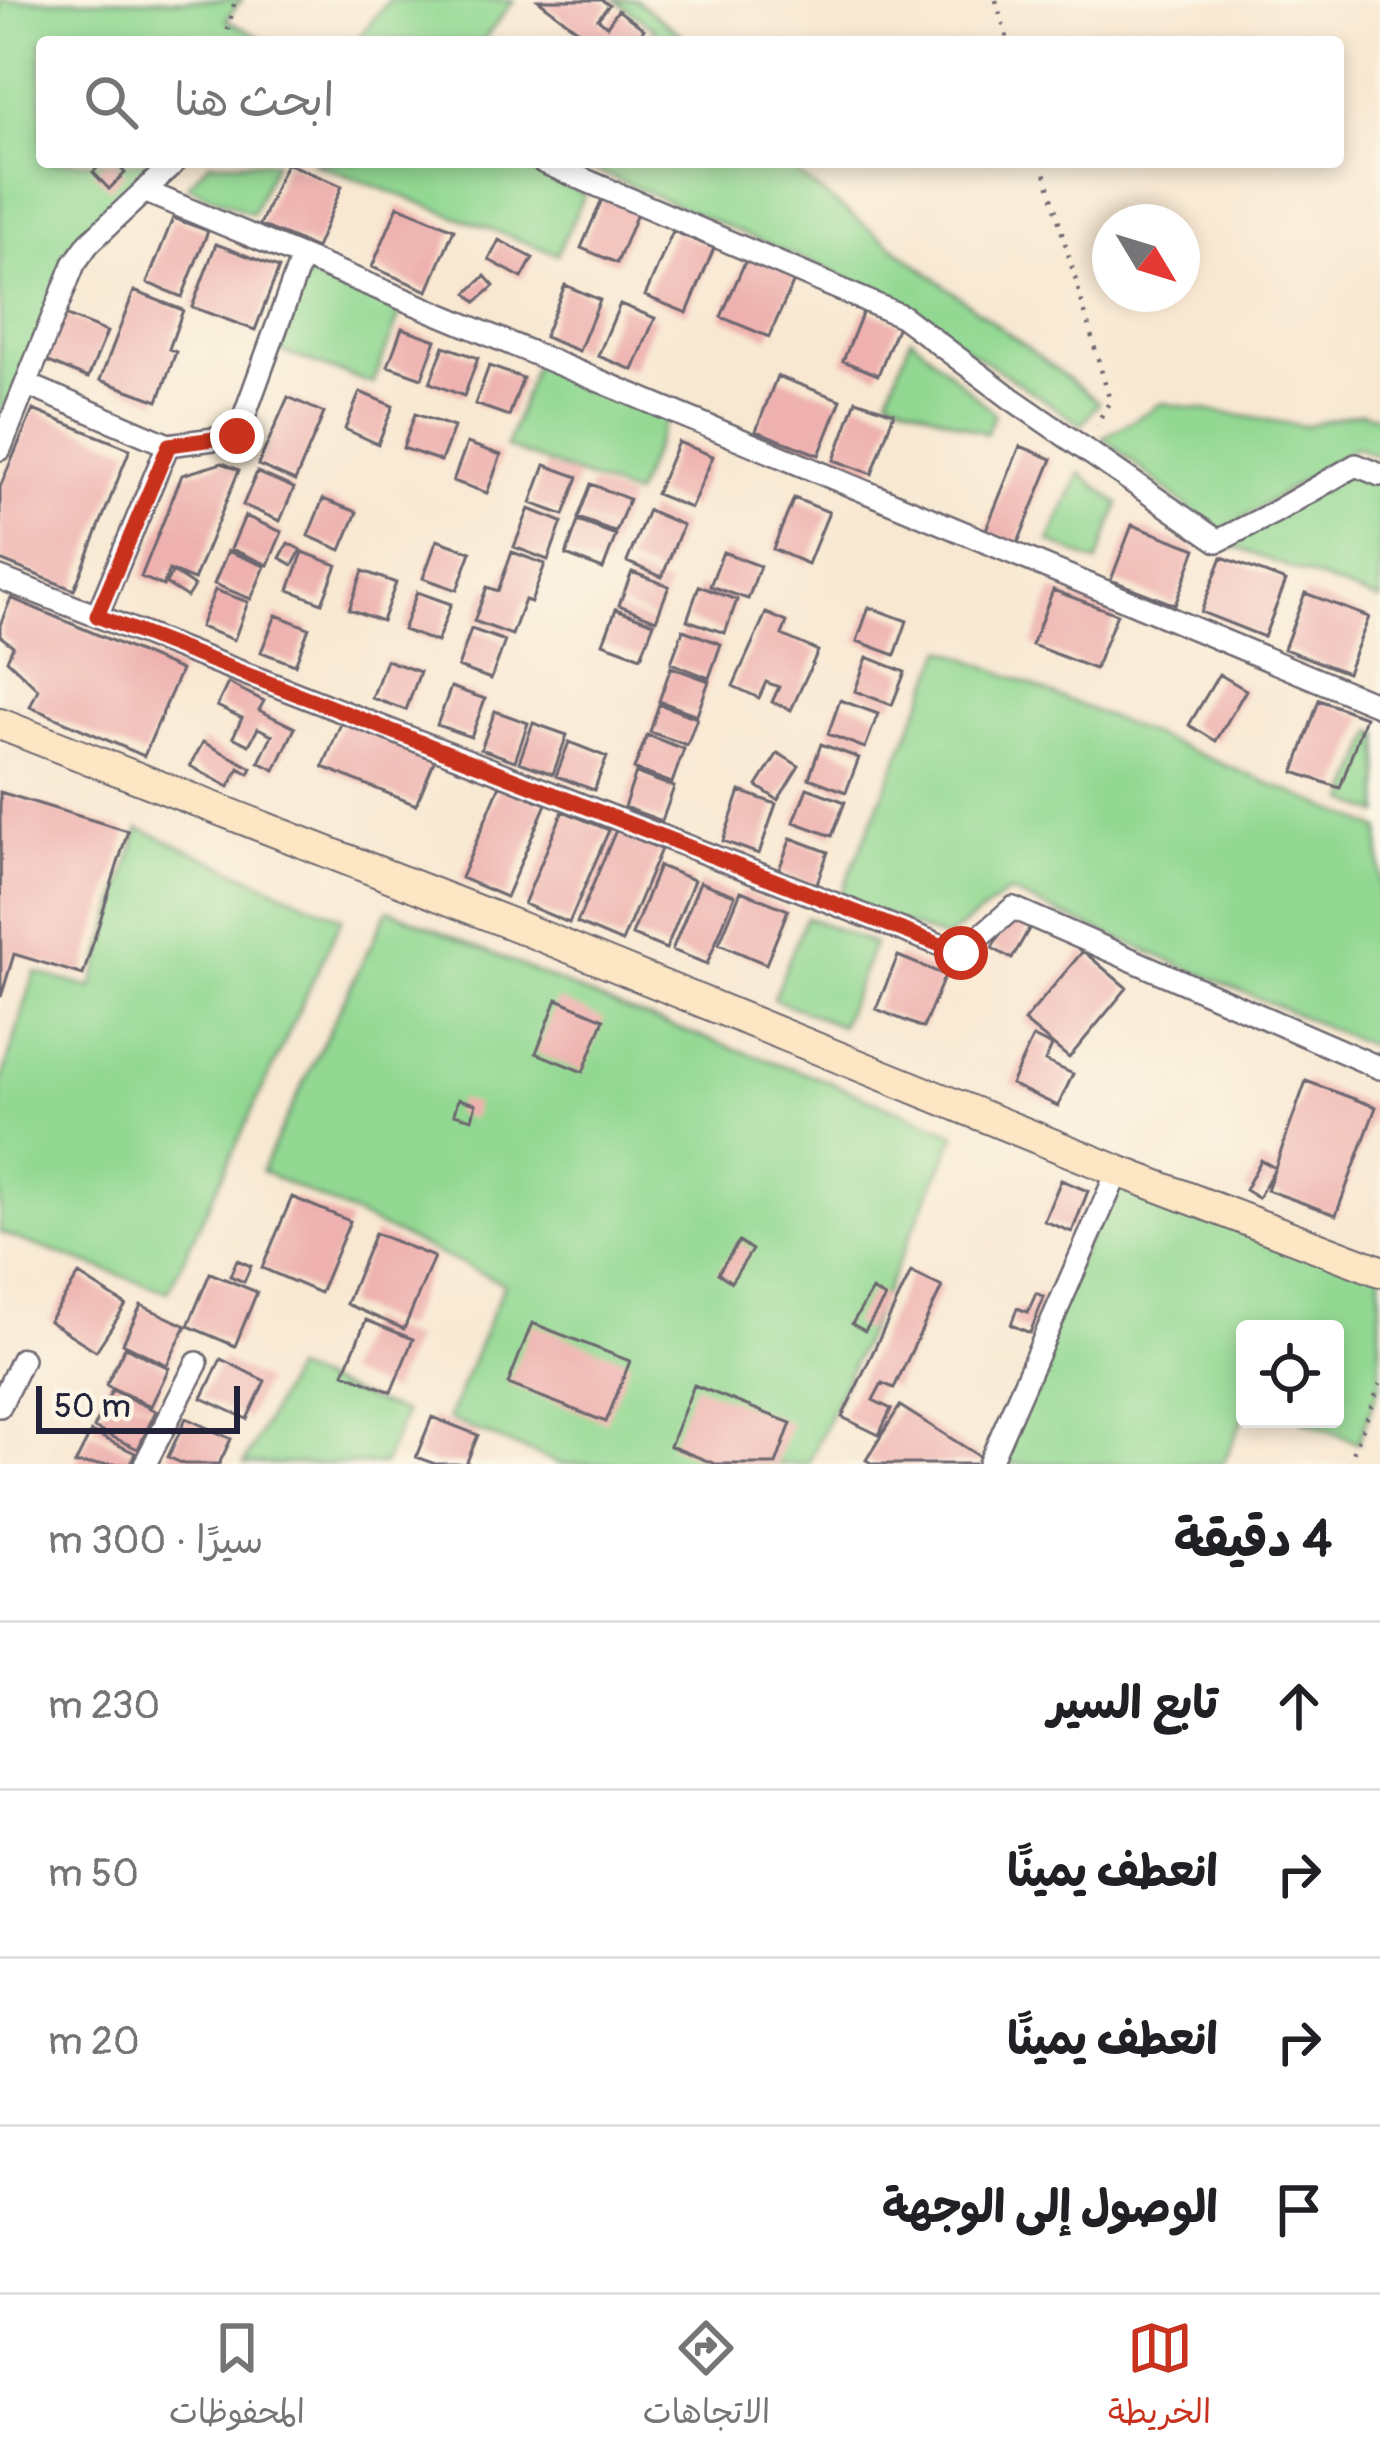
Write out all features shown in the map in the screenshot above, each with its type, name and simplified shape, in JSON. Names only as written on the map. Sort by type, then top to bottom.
[{"type":"street","points":[[0,449],[74,264],[169,168]]},
{"type":"street","points":[[557,168],[902,316],[1012,399],[1217,541],[1356,465],[1380,476]]},
{"type":"street","points":[[144,191],[1380,706]]},
{"type":"street","points":[[26,384],[169,445],[237,436],[302,257]]},
{"type":"street","points":[[97,616],[169,445]]},
{"type":"street","points":[[0,578],[961,953],[1013,908],[1380,1068]]},
{"type":"street","points":[[2,720],[1118,1171],[1380,1271]]},
{"type":"street","points":[[989,1464],[1118,1171]]},
{"type":"street","points":[[0,1406],[22,1359]]},
{"type":"street","points":[[145,1464],[196,1363]]},
{"type":"path","points":[[227,36],[236,0]]},
{"type":"path","points":[[996,0],[1006,36]]},
{"type":"path","points":[[1044,168],[1110,401],[1082,447]]},
{"type":"path","points":[[1349,1464],[1380,1384]]},
{"type":"green space","points":[[0,0],[241,0],[226,20],[258,36],[36,36],[36,168],[169,168],[89,243],[0,426]]},
{"type":"green space","points":[[389,0],[514,0],[487,36],[360,36]]},
{"type":"green space","points":[[615,0],[636,0],[683,36],[651,36],[655,29]]},
{"type":"green space","points":[[204,168],[272,168],[252,214],[187,186]]},
{"type":"green space","points":[[327,168],[523,168],[585,194],[557,254]]},
{"type":"green space","points":[[590,168],[789,168],[1099,402],[1082,425],[882,293]]},
{"type":"green space","points":[[302,257],[405,300],[373,384],[269,347]]},
{"type":"green space","points":[[911,337],[995,414],[986,434],[888,396]]},
{"type":"green space","points":[[538,356],[670,411],[634,496],[506,447]]},
{"type":"green space","points":[[1162,403],[1304,426],[1362,412],[1380,418],[1380,457],[1355,447],[1219,533],[1103,438]]},
{"type":"green space","points":[[1356,465],[1380,475],[1380,601],[1218,541]]},
{"type":"green space","points":[[1080,473],[1119,504],[1097,563],[1049,541]]},
{"type":"green space","points":[[944,649],[1380,829],[1380,1050],[1009,892],[945,939],[839,899]]},
{"type":"green space","points":[[1374,731],[1380,734],[1380,814],[1347,801]]},
{"type":"green space","points":[[139,828],[342,918],[168,1292],[0,1233],[0,1086],[35,972],[92,988]]},
{"type":"green space","points":[[388,909],[622,1009],[822,1079],[956,1134],[808,1464],[560,1464],[448,1419],[504,1284],[261,1171]]},
{"type":"green space","points":[[806,917],[874,944],[841,1026],[773,999]]},
{"type":"green space","points":[[1118,1171],[1380,1271],[1380,1384],[1358,1443],[1322,1428],[1344,1428],[1344,1320],[1236,1320],[1239,1428],[1223,1464],[989,1464]]},
{"type":"green space","points":[[292,1370],[405,1413],[384,1464],[244,1464]]},
{"type":"building","points":[[538,0],[602,0],[609,5],[598,19],[607,26],[618,10],[644,29],[639,36],[585,36]]},
{"type":"building","points":[[120,168],[125,173],[109,189],[93,172]]},
{"type":"building","points":[[284,168],[298,168],[342,186],[316,248],[260,225]]},
{"type":"building","points":[[603,197],[638,211],[617,263],[581,248]]},
{"type":"building","points":[[398,206],[454,229],[428,291],[372,267]]},
{"type":"building","points":[[173,218],[208,231],[182,297],[147,283]]},
{"type":"building","points":[[673,231],[714,248],[687,313],[645,296]]},
{"type":"building","points":[[499,240],[533,258],[522,278],[489,260]]},
{"type":"building","points":[[216,244],[279,268],[255,330],[192,307]]},
{"type":"building","points":[[748,255],[796,276],[769,337],[721,317]]},
{"type":"building","points":[[485,276],[494,286],[476,302],[467,293]]},
{"type":"building","points":[[565,285],[600,300],[579,351],[544,337]]},
{"type":"building","points":[[134,291],[183,310],[169,349],[176,352],[158,401],[100,380]]},
{"type":"building","points":[[620,304],[655,318],[633,370],[598,356]]},
{"type":"building","points":[[864,309],[899,323],[878,375],[843,361]]},
{"type":"building","points":[[60,313],[107,332],[88,378],[41,359]]},
{"type":"building","points":[[402,328],[436,340],[422,378],[388,366]]},
{"type":"building","points":[[444,346],[478,358],[464,396],[430,383]]},
{"type":"building","points":[[489,366],[523,378],[509,416],[475,404]]},
{"type":"building","points":[[777,376],[841,400],[819,455],[756,431]]},
{"type":"building","points":[[360,392],[393,406],[378,444],[345,429]]},
{"type":"building","points":[[288,397],[324,413],[295,481],[258,465]]},
{"type":"building","points":[[856,400],[894,413],[872,474],[834,460]]},
{"type":"building","points":[[33,410],[130,449],[74,590],[0,560],[0,487]]},
{"type":"building","points":[[415,414],[454,427],[441,461],[403,448]]},
{"type":"building","points":[[678,442],[713,456],[691,508],[656,494]]},
{"type":"building","points":[[467,443],[501,455],[487,493],[453,481]]},
{"type":"building","points":[[1020,446],[1052,459],[1017,545],[985,532]]},
{"type":"building","points":[[222,463],[239,470],[194,580],[169,570],[163,586],[141,577],[182,475]]},
{"type":"building","points":[[545,465],[578,477],[564,515],[531,503]]},
{"type":"building","points":[[257,472],[294,488],[280,521],[243,505]]},
{"type":"building","points":[[591,484],[629,499],[616,532],[578,518]]},
{"type":"building","points":[[794,498],[829,512],[808,564],[773,549]]},
{"type":"building","points":[[323,499],[357,512],[341,550],[308,536]]},
{"type":"building","points":[[529,509],[562,522],[548,560],[514,547]]},
{"type":"building","points":[[648,510],[683,525],[662,577],[627,562]]},
{"type":"building","points":[[245,516],[282,532],[268,565],[231,549]]},
{"type":"building","points":[[578,521],[616,535],[603,569],[566,555]]},
{"type":"building","points":[[1132,525],[1196,549],[1175,605],[1111,580]]},
{"type":"building","points":[[437,540],[471,552],[457,590],[423,578]]},
{"type":"building","points":[[288,543],[301,550],[293,565],[280,558]]},
{"type":"building","points":[[228,551],[265,566],[251,599],[214,584]]},
{"type":"building","points":[[303,552],[337,565],[322,603],[289,590]]},
{"type":"building","points":[[512,552],[545,564],[512,635],[474,621],[487,587],[498,591]]},
{"type":"building","points":[[723,552],[760,566],[748,599],[710,586]]},
{"type":"building","points":[[1222,557],[1286,581],[1264,637],[1201,612]]},
{"type":"building","points":[[363,571],[396,583],[382,621],[349,609]]},
{"type":"building","points":[[173,572],[194,586],[187,597],[165,583]]},
{"type":"building","points":[[632,572],[669,586],[656,620],[619,605]]},
{"type":"building","points":[[699,586],[737,600],[725,633],[687,620]]},
{"type":"building","points":[[215,590],[248,602],[234,640],[200,627]]},
{"type":"building","points":[[1053,590],[1117,614],[1095,669],[1032,645]]},
{"type":"building","points":[[417,592],[451,604],[437,642],[403,630]]},
{"type":"building","points":[[1305,593],[1369,617],[1347,673],[1284,649]]},
{"type":"building","points":[[11,598],[181,670],[144,756],[30,707],[38,689],[7,660],[13,646],[0,636]]},
{"type":"building","points":[[869,607],[907,621],[895,655],[857,641]]},
{"type":"building","points":[[616,609],[654,623],[641,657],[603,643]]},
{"type":"building","points":[[766,613],[787,622],[782,635],[818,651],[791,710],[772,702],[779,687],[766,682],[759,698],[733,686]]},
{"type":"building","points":[[276,615],[309,628],[295,665],[261,652]]},
{"type":"building","points":[[471,629],[505,641],[491,679],[458,667]]},
{"type":"building","points":[[683,630],[721,644],[709,678],[671,663]]},
{"type":"building","points":[[867,657],[905,672],[892,705],[855,691]]},
{"type":"building","points":[[386,660],[420,672],[406,710],[372,698]]},
{"type":"building","points":[[671,667],[709,681],[697,715],[659,701]]},
{"type":"building","points":[[1219,674],[1246,690],[1216,741],[1189,725]]},
{"type":"building","points":[[228,683],[264,701],[259,710],[295,728],[275,770],[259,762],[272,735],[258,728],[249,745],[233,737],[242,718],[217,706]]},
{"type":"building","points":[[451,687],[485,699],[471,737],[437,725]]},
{"type":"building","points":[[840,700],[878,714],[865,748],[828,734]]},
{"type":"building","points":[[1319,700],[1365,717],[1340,788],[1294,772]]},
{"type":"building","points":[[659,704],[697,718],[687,745],[650,732]]},
{"type":"building","points":[[495,711],[528,723],[515,761],[481,749]]},
{"type":"building","points":[[342,721],[435,759],[416,805],[323,767]]},
{"type":"building","points":[[533,723],[567,735],[553,774],[519,762]]},
{"type":"building","points":[[647,735],[684,749],[672,783],[634,769]]},
{"type":"building","points":[[203,742],[252,768],[249,774],[239,768],[229,787],[190,766]]},
{"type":"building","points":[[569,742],[607,757],[594,790],[556,776]]},
{"type":"building","points":[[821,744],[859,758],[846,792],[809,778]]},
{"type":"building","points":[[778,753],[799,766],[778,800],[757,786]]},
{"type":"building","points":[[636,773],[674,787],[662,821],[624,807]]},
{"type":"building","points":[[500,785],[546,804],[506,897],[461,878]]},
{"type":"building","points":[[807,788],[845,802],[832,836],[794,822]]},
{"type":"building","points":[[740,791],[776,804],[759,854],[723,841]]},
{"type":"building","points":[[0,792],[128,831],[83,975],[14,954],[1,997]]},
{"type":"building","points":[[563,811],[609,830],[569,923],[524,904]]},
{"type":"building","points":[[616,830],[661,849],[622,942],[577,923]]},
{"type":"building","points":[[791,838],[828,852],[816,886],[778,872]]},
{"type":"building","points":[[659,866],[694,880],[666,949],[632,935]]},
{"type":"building","points":[[700,882],[735,895],[707,964],[672,950]]},
{"type":"building","points":[[741,891],[788,910],[766,964],[719,944]]},
{"type":"building","points":[[1010,916],[1030,927],[1012,959],[992,948]]},
{"type":"building","points":[[1083,951],[1127,988],[1069,1058],[1024,1021]]},
{"type":"building","points":[[898,956],[945,975],[923,1028],[876,1009]]},
{"type":"building","points":[[557,999],[604,1019],[583,1072],[536,1053]]},
{"type":"building","points":[[1033,1037],[1052,1046],[1045,1061],[1073,1074],[1058,1106],[1011,1084]]},
{"type":"building","points":[[1306,1081],[1376,1107],[1336,1215],[1267,1190]]},
{"type":"building","points":[[458,1099],[476,1104],[472,1119],[454,1114]]},
{"type":"building","points":[[1261,1160],[1275,1168],[1258,1198],[1245,1190]]},
{"type":"building","points":[[1061,1180],[1088,1191],[1072,1232],[1044,1221]]},
{"type":"building","points":[[292,1197],[350,1221],[320,1293],[262,1268]]},
{"type":"building","points":[[375,1233],[434,1257],[404,1329],[346,1304]]},
{"type":"building","points":[[739,1241],[752,1250],[731,1282],[718,1273]]},
{"type":"building","points":[[237,1260],[251,1266],[244,1282],[230,1276]]},
{"type":"building","points":[[911,1272],[942,1287],[894,1388],[882,1383],[873,1400],[891,1409],[879,1435],[842,1417]]},
{"type":"building","points":[[210,1273],[257,1292],[235,1346],[188,1326]]},
{"type":"building","points":[[79,1275],[126,1305],[96,1351],[49,1321]]},
{"type":"building","points":[[872,1290],[885,1298],[865,1331],[852,1324]]},
{"type":"building","points":[[1036,1293],[1044,1297],[1030,1333],[1011,1325],[1017,1308],[1028,1312]]},
{"type":"building","points":[[141,1305],[186,1326],[167,1365],[123,1343]]},
{"type":"building","points":[[366,1320],[413,1339],[391,1392],[344,1373]]},
{"type":"building","points":[[532,1323],[630,1361],[606,1422],[508,1384]]},
{"type":"building","points":[[125,1347],[169,1368],[151,1406],[106,1385]]},
{"type":"building","points":[[221,1359],[265,1381],[247,1419],[202,1398]]},
{"type":"building","points":[[694,1385],[791,1423],[776,1464],[715,1464],[670,1446]]},
{"type":"building","points":[[112,1390],[156,1411],[138,1449],[94,1428]]},
{"type":"building","points":[[900,1406],[982,1458],[978,1464],[873,1464],[866,1460]]},
{"type":"building","points":[[432,1417],[478,1435],[466,1464],[435,1464],[416,1457]]},
{"type":"building","points":[[186,1418],[231,1439],[219,1464],[184,1464],[168,1457]]},
{"type":"building","points":[[91,1432],[135,1453],[130,1464],[75,1464]]},
{"type":"route","points":[[237,436],[169,445],[97,616],[961,953]]}]
